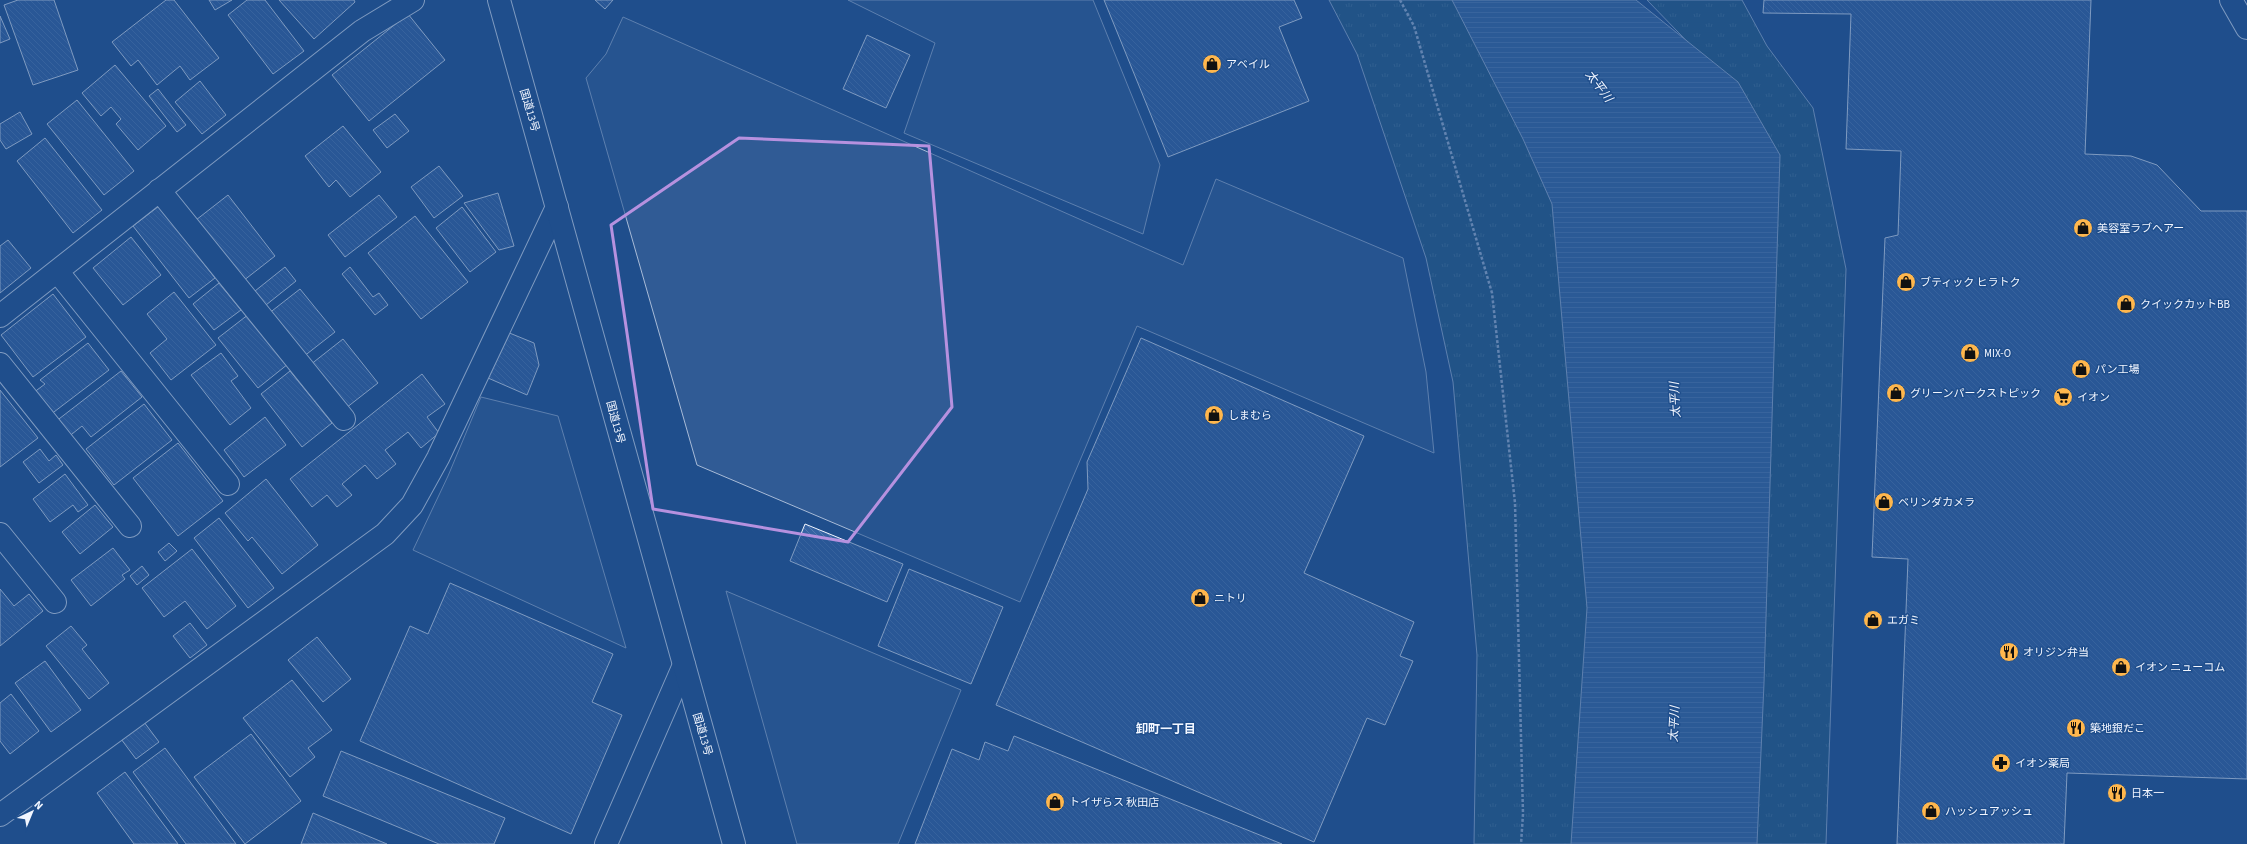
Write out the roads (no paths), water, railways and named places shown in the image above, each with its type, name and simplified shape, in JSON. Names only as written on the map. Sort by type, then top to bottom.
[{"type":"main road","points":[[0,316],[362,31],[413,0]]},
{"type":"main road","name":"国道13号","points":[[499,0],[734,844]]},
{"type":"main road","points":[[2231,0],[2247,28]]},
{"type":"main road","points":[[159,190],[344,419]]},
{"type":"main road","points":[[0,815],[385,534],[412,505],[438,458],[557,207]]},
{"type":"main road","points":[[57,271],[228,484]]},
{"type":"main road","points":[[0,364],[130,526]]},
{"type":"main road","points":[[0,534],[55,602]]},
{"type":"main road","points":[[606,844],[684,665]]},
{"type":"water","name":"太平川","points":[[1452,0],[1636,0],[1738,82],[1780,155],[1764,683],[1757,844],[1571,844],[1587,608],[1552,204],[1523,139]]},
{"type":"place","name":"アベイル","points":[[1212,64]]},
{"type":"place","name":"美容室ラブヘアー","points":[[2083,228]]},
{"type":"place","name":"ブティック ヒラトク","points":[[1906,282]]},
{"type":"place","name":"クイックカットBB","points":[[2126,304]]},
{"type":"place","name":"MIX-O","points":[[1970,353]]},
{"type":"place","name":"パン工場","points":[[2081,369]]},
{"type":"place","name":"グリーンパークストピック","points":[[1896,393]]},
{"type":"place","name":"イオン","points":[[2063,397]]},
{"type":"place","name":"しまむら","points":[[1214,415]]},
{"type":"place","name":"ベリンダカメラ","points":[[1884,502]]},
{"type":"place","name":"ニトリ","points":[[1200,598]]},
{"type":"place","name":"エガミ","points":[[1873,620]]},
{"type":"place","name":"オリジン弁当","points":[[2009,652]]},
{"type":"place","name":"イオン ニューコム","points":[[2121,667]]},
{"type":"place","name":"築地銀だこ","points":[[2076,728]]},
{"type":"place","name":"イオン薬局","points":[[2001,763]]},
{"type":"place","name":"日本一","points":[[2117,793]]},
{"type":"place","name":"トイザらス 秋田店","points":[[1055,802]]},
{"type":"place","name":"ハッシュアッシュ","points":[[1931,811]]},
{"type":"district","name":"卸町一丁目","points":[[1166,729]]}]
